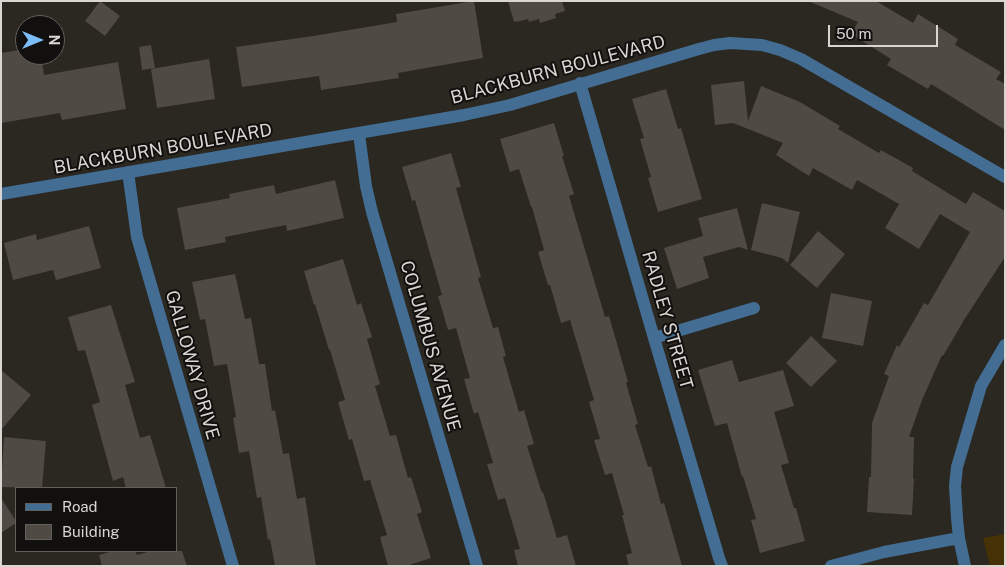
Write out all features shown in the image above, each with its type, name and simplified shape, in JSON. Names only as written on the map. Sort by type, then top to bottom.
[{"type":"street","name":"BLACKBURN BOULEVARD","points":[[1,194],[359,134],[493,109],[714,45],[730,43],[762,45],[802,59],[1005,177]]},
{"type":"street","name":"RADLEY STREET","points":[[580,83],[722,566]]},
{"type":"street","name":"COLUMBUS AVENUE","points":[[359,134],[366,186],[372,212],[477,566]]},
{"type":"street","name":"GALLOWAY DRIVE","points":[[128,172],[137,237],[233,566]]},
{"type":"street","points":[[654,338],[754,308]]},
{"type":"street","points":[[966,566],[959,538],[957,518],[955,486],[957,467],[981,386],[1005,345]]},
{"type":"street","points":[[832,566],[884,552],[959,538]]},
{"type":"shaded area","points":[[1005,534],[1005,566],[990,566],[983,538]]},
{"type":"building","points":[[100,1],[120,16],[105,36],[85,21]]},
{"type":"building","points":[[474,1],[483,58],[398,73],[399,78],[321,90],[319,76],[242,87],[236,47],[397,22],[396,14]]},
{"type":"building","points":[[508,1],[562,1],[565,11],[555,14],[556,18],[540,23],[539,19],[529,22],[528,19],[514,22]]},
{"type":"building","points":[[808,1],[876,1],[913,23],[918,14],[958,39],[955,45],[1001,72],[996,79],[1005,84],[1005,130],[931,84],[928,89],[887,65],[891,59],[851,34],[858,22]]},
{"type":"building","points":[[151,45],[155,68],[142,70],[139,47]]},
{"type":"building","points":[[15,51],[15,65],[42,65],[44,75],[118,62],[126,109],[62,120],[60,113],[1,123],[1,53]]},
{"type":"building","points":[[209,59],[215,99],[157,108],[151,69]]},
{"type":"building","points":[[744,81],[748,121],[761,86],[800,102],[840,126],[838,129],[879,153],[881,150],[913,168],[912,171],[966,204],[973,192],[1005,211],[1005,257],[942,355],[922,400],[909,437],[914,437],[912,515],[867,512],[869,477],[871,477],[872,423],[889,376],[884,374],[897,345],[899,347],[924,303],[928,305],[970,232],[940,214],[919,249],[885,228],[899,204],[857,180],[852,190],[813,168],[809,176],[776,155],[783,143],[733,123],[715,125],[711,85]]},
{"type":"building","points":[[666,89],[678,129],[681,128],[702,199],[658,212],[648,178],[651,177],[640,139],[644,138],[632,99]]},
{"type":"building","points":[[554,123],[574,194],[569,196],[605,317],[609,316],[628,382],[626,383],[638,424],[635,425],[648,467],[651,466],[661,504],[664,503],[682,566],[629,566],[626,555],[632,553],[622,515],[624,515],[612,473],[605,475],[594,440],[600,439],[589,402],[594,400],[570,320],[561,323],[538,252],[544,250],[532,207],[519,169],[510,172],[500,139]]},
{"type":"building","points":[[451,153],[461,187],[456,188],[481,277],[478,278],[493,328],[498,327],[506,356],[503,357],[519,412],[524,410],[534,444],[527,446],[557,538],[567,535],[576,566],[518,566],[514,550],[520,549],[505,498],[498,500],[487,464],[493,463],[478,412],[474,414],[464,379],[470,378],[456,328],[448,330],[438,296],[442,295],[415,200],[412,201],[402,167]]},
{"type":"building","points":[[335,180],[344,218],[287,231],[286,225],[225,237],[226,242],[185,250],[177,208],[230,198],[229,194],[274,185],[276,194]]},
{"type":"building","points":[[762,203],[800,212],[788,263],[782,258],[751,250]]},
{"type":"building","points":[[737,208],[748,250],[739,247],[703,257],[709,278],[677,289],[664,248],[703,236],[698,218]]},
{"type":"building","points":[[89,226],[101,268],[56,280],[53,270],[13,280],[4,243],[36,234],[37,240]]},
{"type":"building","points":[[818,231],[845,254],[817,288],[790,265]]},
{"type":"building","points":[[343,259],[357,305],[361,303],[372,337],[367,339],[380,384],[375,386],[390,436],[396,435],[408,478],[411,477],[422,512],[417,514],[431,558],[406,566],[388,566],[380,537],[387,535],[370,480],[364,481],[352,439],[349,440],[338,402],[345,400],[304,271]]},
{"type":"building","points":[[235,274],[245,319],[251,318],[259,364],[265,364],[272,411],[275,410],[283,454],[289,453],[297,499],[305,497],[316,566],[275,566],[270,539],[268,540],[261,497],[257,498],[249,451],[239,453],[233,418],[236,417],[227,364],[214,366],[205,319],[200,320],[192,282]]},
{"type":"building","points":[[831,293],[872,301],[863,346],[822,338]]},
{"type":"building","points":[[111,305],[135,382],[125,385],[140,438],[150,435],[166,487],[126,487],[123,477],[113,481],[92,405],[100,402],[85,350],[78,351],[68,317]]},
{"type":"building","points":[[811,336],[837,361],[811,387],[786,363]]},
{"type":"building","points":[[732,360],[739,382],[783,370],[794,406],[774,412],[789,463],[781,465],[805,541],[760,553],[751,520],[756,519],[727,423],[715,426],[698,370]]},
{"type":"building","points":[[1,370],[31,395],[1,430]]},
{"type":"building","points":[[4,437],[46,441],[42,487],[1,487]]},
{"type":"building","points":[[1,498],[15,519],[15,524],[1,533]]},
{"type":"building","points":[[182,551],[187,566],[102,566],[99,555],[110,552],[136,552],[137,555],[148,552]]}]
